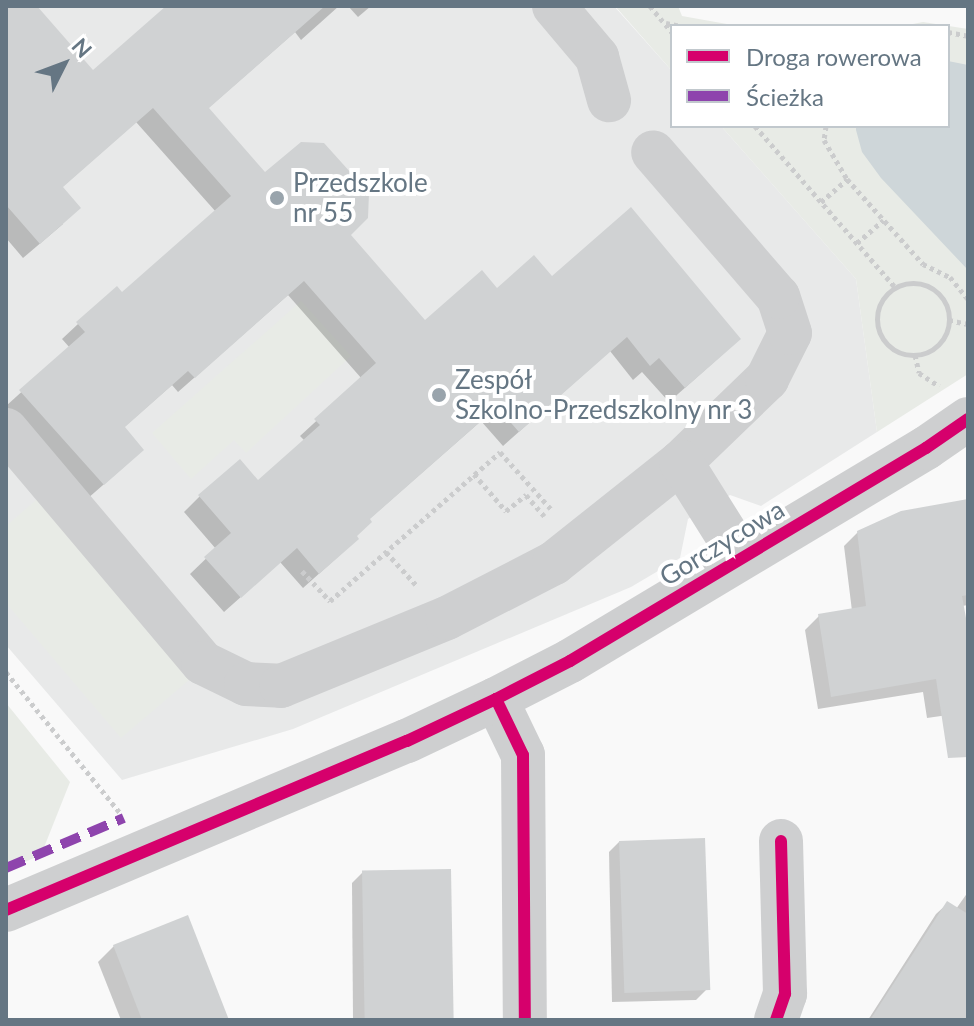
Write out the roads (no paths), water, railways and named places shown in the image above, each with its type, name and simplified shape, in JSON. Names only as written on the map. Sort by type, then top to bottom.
[{"type":"street","points":[[554,6],[597,57],[609,100]]},
{"type":"street","points":[[6,430],[203,663],[246,684],[281,686],[447,618],[554,563],[681,462],[767,379],[790,333],[778,297],[653,152]]},
{"type":"street","name":"Gorczycowa","points":[[6,910],[407,741],[570,661],[740,556],[926,448],[956,405]]},
{"type":"street","points":[[681,462],[740,556]]},
{"type":"street","points":[[496,699],[523,755],[525,1020]]},
{"type":"street","points":[[776,1020],[785,994],[781,841]]},
{"type":"place","name":"Przedszkole nr 55","points":[[277,198]]},
{"type":"place","name":"Zespół Szkolno-Przedszkolny nr 3","points":[[439,395]]}]
